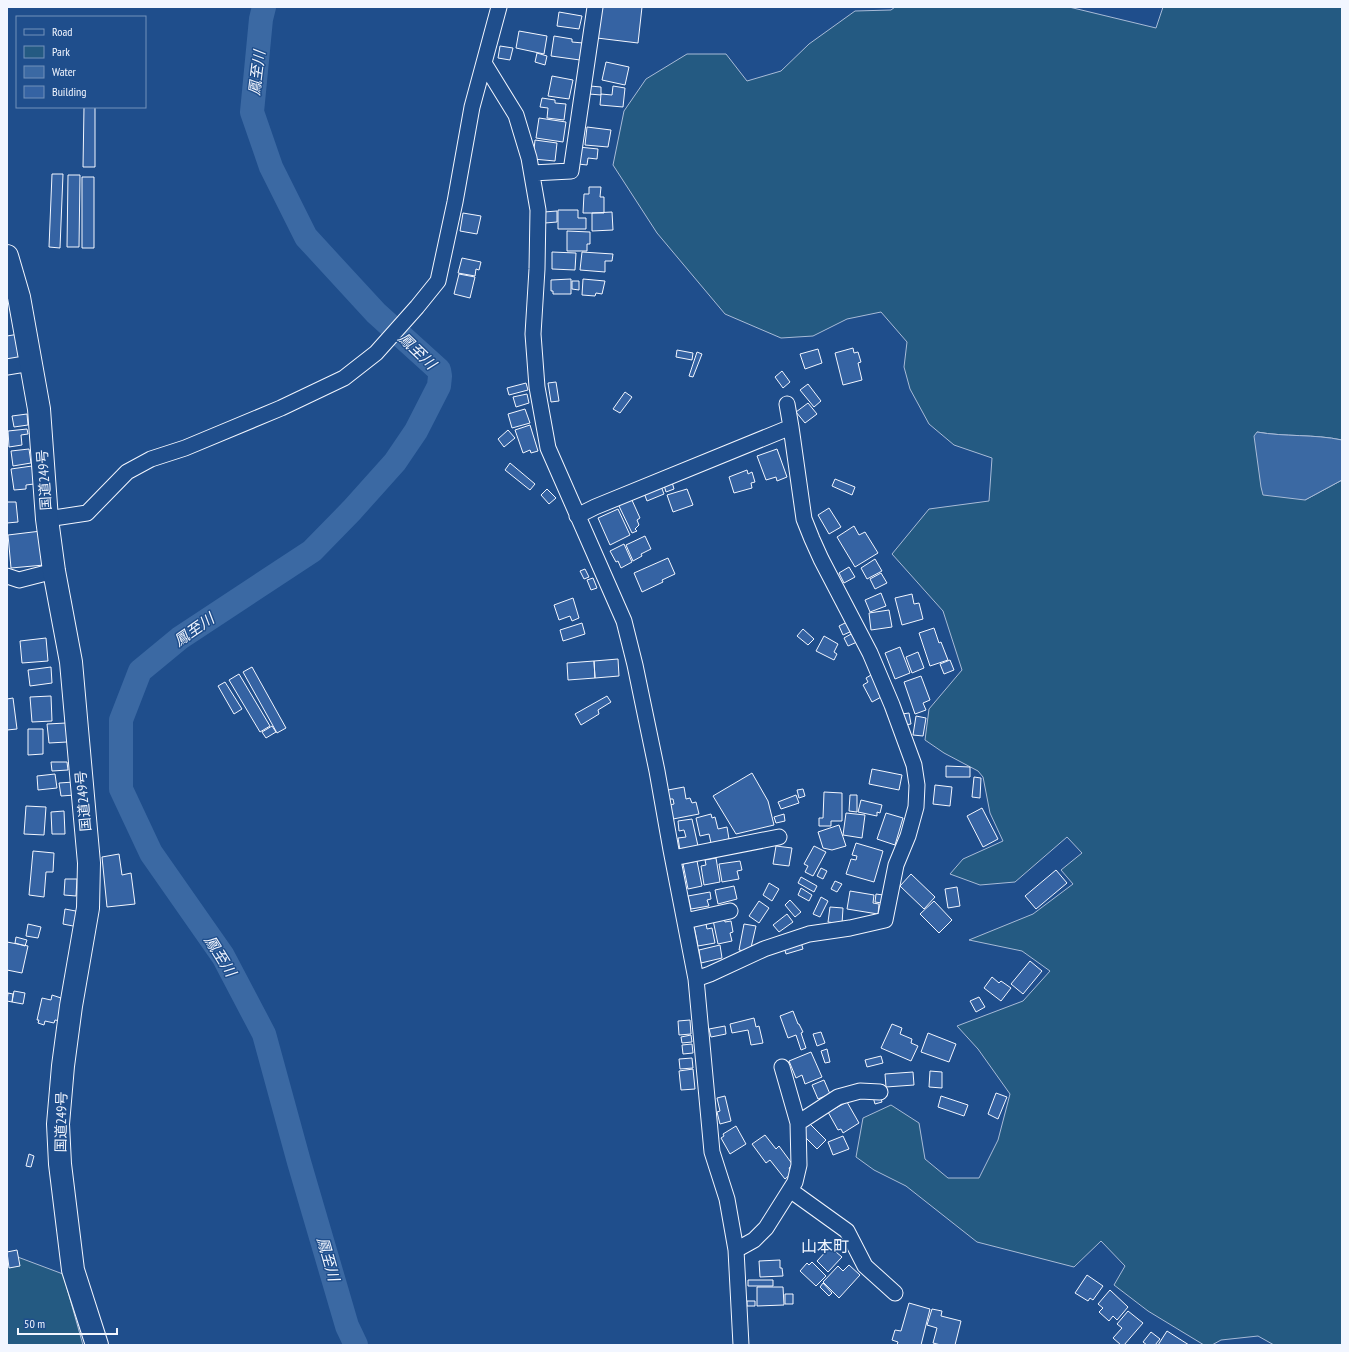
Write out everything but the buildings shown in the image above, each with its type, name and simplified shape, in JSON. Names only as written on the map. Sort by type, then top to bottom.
[{"type":"highway","name":"国道249号","points":[[7,256],[19,297],[39,409],[47,519],[54,571],[71,662],[89,863],[88,908],[62,1074],[58,1124],[60,1164],[73,1270],[97,1345]]},
{"type":"street","points":[[47,519],[87,513],[127,472],[151,459],[185,448],[266,414],[344,378],[376,353],[438,281],[455,202],[472,107],[499,7]]},
{"type":"street","points":[[532,173],[571,171],[595,7]]},
{"type":"street","points":[[484,63],[516,115],[532,173],[538,210],[537,269],[533,334],[537,387],[548,448],[624,621],[658,771],[696,979],[712,1152],[727,1199],[736,1250],[741,1345]]},
{"type":"street","points":[[7,366],[31,363]]},
{"type":"street","points":[[696,979],[764,949],[809,934],[850,928],[885,920],[896,865],[908,836],[916,807],[917,785],[914,765],[892,705],[870,653],[821,559],[804,519],[787,404]]},
{"type":"street","points":[[577,516],[594,507],[790,427]]},
{"type":"street","points":[[7,576],[19,580],[54,571]]},
{"type":"street","points":[[673,858],[779,837]]},
{"type":"street","points":[[685,922],[730,911]]},
{"type":"street","points":[[736,1250],[754,1240],[766,1228],[795,1182],[799,1164],[798,1123],[782,1067]]},
{"type":"street","points":[[798,1123],[838,1097],[860,1091],[880,1092]]},
{"type":"street","points":[[790,1190],[847,1231],[865,1266],[895,1293]]},
{"type":"green space","points":[[895,7],[1069,7],[1156,28],[1163,7],[1342,7],[1342,440],[1257,432],[1305,500],[1342,480],[1342,1345],[1274,1345],[1258,1336],[1221,1340],[1212,1345],[1204,1345],[1148,1311],[1114,1285],[1125,1266],[1101,1241],[1074,1267],[977,1242],[906,1186],[874,1170],[856,1157],[863,1118],[891,1105],[919,1123],[925,1159],[948,1178],[979,1178],[998,1140],[1010,1094],[978,1049],[957,1026],[1023,1001],[1050,971],[1022,951],[969,940],[1033,914],[1073,884],[1061,870],[1082,853],[1067,837],[1015,882],[980,885],[950,874],[963,859],[1003,841],[990,813],[983,777],[978,771],[944,753],[925,740],[929,709],[962,670],[943,611],[892,554],[929,509],[989,501],[992,458],[954,445],[929,424],[910,389],[904,367],[907,342],[881,312],[847,319],[813,336],[781,338],[725,314],[657,233],[613,165],[624,111],[646,79],[687,54],[726,54],[747,81],[781,71],[809,44],[855,11],[891,10]]},
{"type":"green space","points":[[7,1253],[63,1274],[83,1345],[7,1345]]},
{"type":"water","points":[[1257,432],[1342,440],[1342,480],[1305,500],[1263,495],[1254,436]]},
{"type":"waterway","name":"鳳至川","points":[[264,7],[261,19],[252,112],[271,167],[306,237],[376,313],[439,370],[439,386],[416,431],[395,462],[352,510],[312,551],[180,638],[140,671],[121,720],[121,789],[151,853],[223,956],[264,1034],[299,1162],[347,1326],[356,1345]]},
{"type":"district","name":"山本町","points":[[825,1246]]}]
